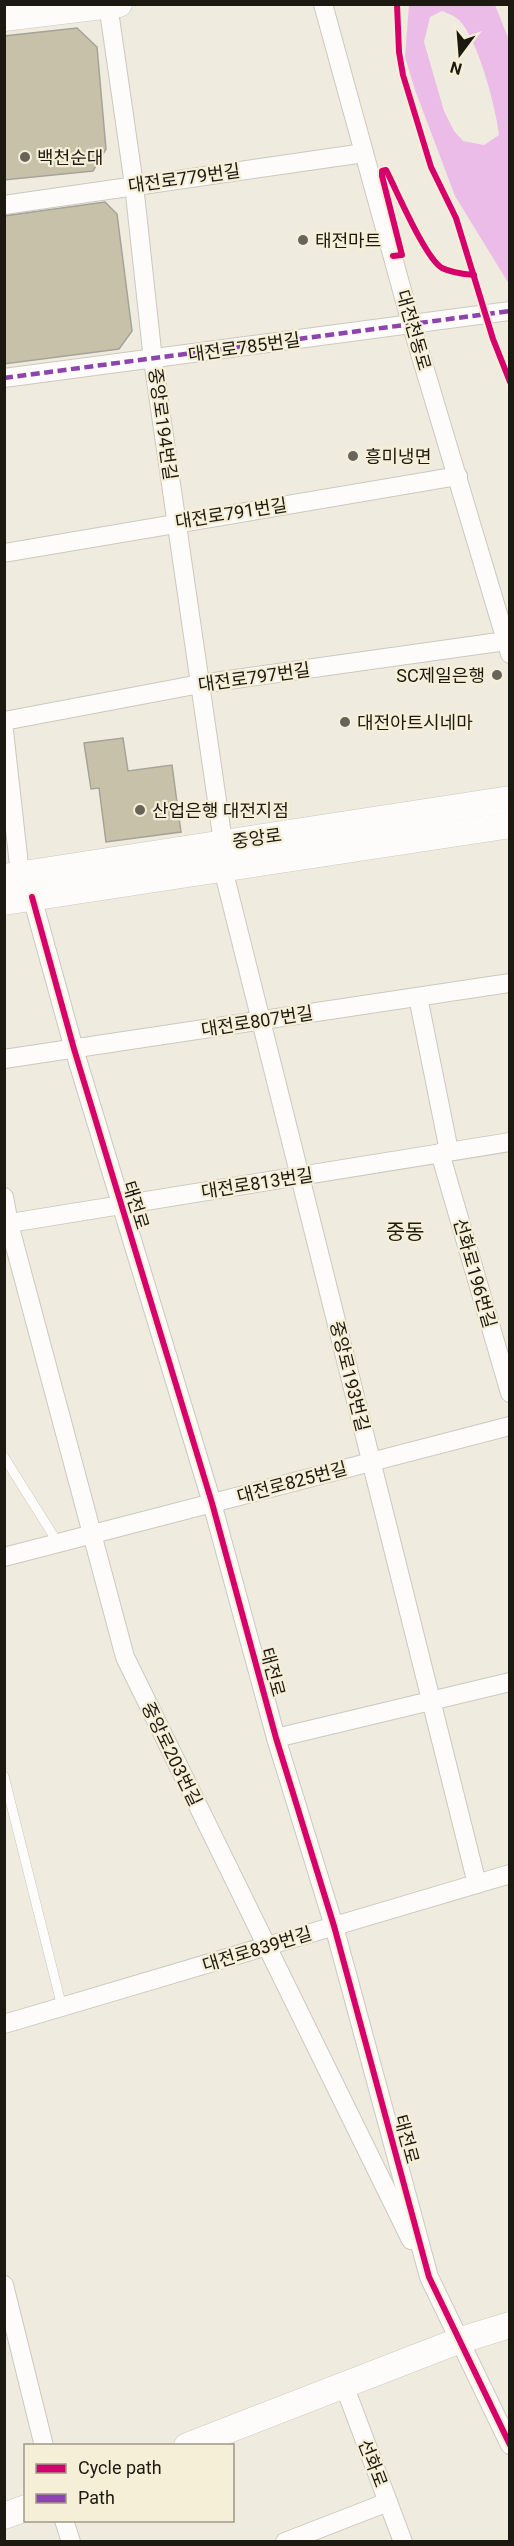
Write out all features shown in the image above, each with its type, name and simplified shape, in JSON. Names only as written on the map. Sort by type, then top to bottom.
[{"type":"main road","points":[[4,18],[112,5]]},
{"type":"main road","name":"중앙로","points":[[12,875],[510,799]]},
{"type":"main road","name":"중앙로","points":[[4,902],[510,825]]},
{"type":"main road","points":[[190,2444],[458,2341],[510,2325]]},
{"type":"main road","points":[[4,2516],[24,2509]]},
{"type":"street","name":"대전천동로","points":[[323,4],[411,323],[508,648]]},
{"type":"street","name":"중앙로194번길","points":[[112,5],[153,360],[223,843]]},
{"type":"street","name":"대전로779번길","points":[[4,205],[364,153]]},
{"type":"street","name":"대전로785번길","points":[[4,378],[510,311]]},
{"type":"street","name":"대전로791번길","points":[[4,553],[177,521],[458,476]]},
{"type":"street","name":"대전로797번길","points":[[4,721],[200,684],[508,648]]},
{"type":"street","points":[[4,731],[12,875]]},
{"type":"street","name":"중앙로193번길","points":[[223,869],[477,1884]]},
{"type":"street","name":"태전로","points":[[32,897],[120,1205],[212,1503],[276,1738],[334,1926],[429,2277],[510,2445]]},
{"type":"street","name":"대전로807번길","points":[[4,1059],[510,983]]},
{"type":"street","name":"선화로196번길","points":[[418,997],[445,1152],[510,1393]]},
{"type":"street","name":"대전로813번길","points":[[7,1224],[510,1142]]},
{"type":"street","name":"중앙로203번길","points":[[4,1197],[7,1224],[125,1657],[429,2277]]},
{"type":"street","name":"대전로825번길","points":[[4,1557],[510,1426]]},
{"type":"street","points":[[276,1738],[510,1682]]},
{"type":"street","name":"대전로839번길","points":[[4,2024],[510,1874]]},
{"type":"street","points":[[4,2285],[44,2444]]},
{"type":"street","name":"선화로","points":[[344,2385],[403,2541]]},
{"type":"street","points":[[285,2541],[388,2502]]},
{"type":"street","points":[[65,2522],[71,2541]]},
{"type":"lane","points":[[4,1457],[58,1543]]},
{"type":"lane","points":[[4,1776],[62,2007]]},
{"type":"shaded area","points":[[409,5],[495,5],[509,40],[509,284],[455,196],[405,57]],"holes":[[[442,11],[457,19],[466,29],[485,74],[499,135],[484,145],[463,141],[454,131],[444,111],[424,42],[430,17]]]},
{"type":"building","points":[[77,28],[97,47],[106,149],[93,171],[4,180],[4,36]]},
{"type":"building","points":[[105,202],[117,214],[132,331],[119,349],[4,364],[4,216]]},
{"type":"building","name":"산업은행 대전지점","points":[[123,738],[128,771],[172,765],[181,832],[106,842],[99,788],[91,789],[84,743]]},
{"type":"marked path","points":[[4,378],[510,311]]},
{"type":"cycle path","points":[[397,4],[399,52],[403,75],[431,167],[456,218],[493,339],[510,382]]},
{"type":"cycle path","points":[[393,256],[402,255],[382,176],[382,171],[386,170],[412,223],[435,262],[450,271],[474,275]]},
{"type":"cycle path","points":[[32,897],[74,1049],[212,1503],[276,1738],[334,1926],[429,2277],[510,2445]]},
{"type":"place","name":"백천순대","points":[[25,157]]},
{"type":"place","name":"태전마트","points":[[303,240]]},
{"type":"place","name":"흥미냉면","points":[[353,456]]},
{"type":"place","name":"SC제일은행","points":[[497,675]]},
{"type":"place","name":"대전아트시네마","points":[[345,722]]},
{"type":"place","name":"산업은행 대전지점","points":[[140,810]]},
{"type":"district","name":"중동","points":[[405,1232]]}]
